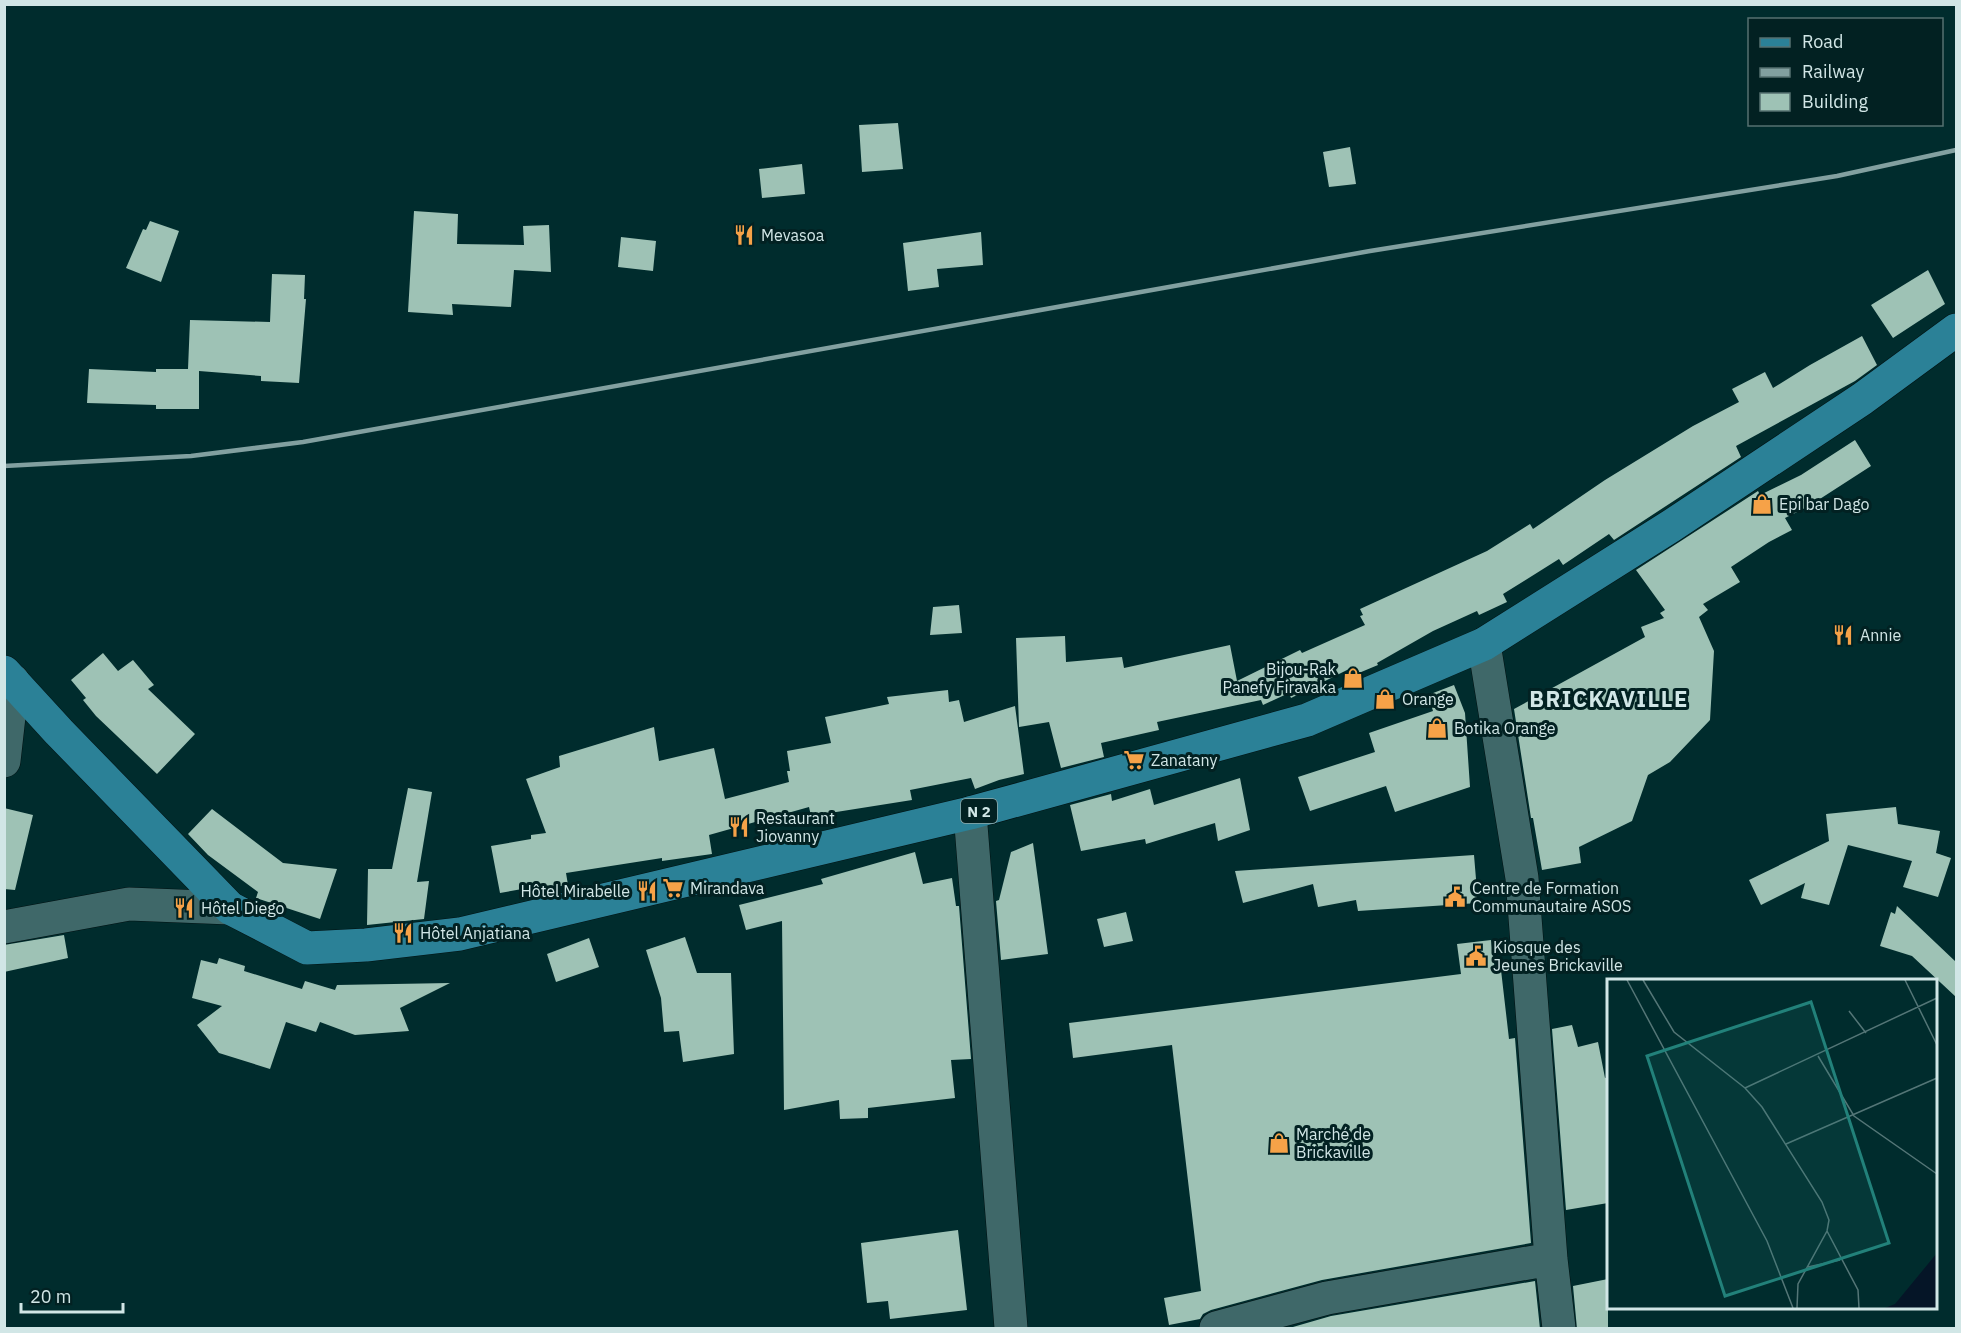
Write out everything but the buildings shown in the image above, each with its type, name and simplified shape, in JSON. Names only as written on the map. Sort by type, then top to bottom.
[{"type":"main road","name":"N 2","points":[[9,677],[59,732],[230,908],[307,948],[366,945],[460,934],[970,813],[1307,720],[1484,644],[1671,526],[1862,399],[1956,330]]},
{"type":"street","points":[[1484,644],[1522,878],[1551,1260],[1559,1329]]},
{"type":"street","points":[[4,761],[9,677]]},
{"type":"street","points":[[970,813],[1011,1329]]},
{"type":"street","points":[[4,927],[129,904],[230,908]]},
{"type":"street","points":[[1216,1329],[1327,1298],[1551,1260]]},
{"type":"railway","points":[[4,466],[191,456],[303,442],[1370,251],[1837,176],[1956,150]]},
{"type":"place","name":"Mevasoa","points":[[744,235]]},
{"type":"place","name":"Epi bar Dago","points":[[1762,504]]},
{"type":"place","name":"Annie","points":[[1843,635]]},
{"type":"place","name":"Bijou-Rak Panefy Firavaka","points":[[1353,678]]},
{"type":"place","name":"Orange","points":[[1385,699]]},
{"type":"place","name":"Botika Orange","points":[[1437,728]]},
{"type":"place","name":"Zanatany","points":[[1134,760]]},
{"type":"place","name":"Restaurant Jiovanny","points":[[739,827]]},
{"type":"place","name":"Mirandava","points":[[673,888]]},
{"type":"place","name":"Hôtel Mirabelle","points":[[647,891]]},
{"type":"place","name":"Centre de Formation Communautaire ASOS","points":[[1455,897]]},
{"type":"place","name":"Hôtel Diego","points":[[184,908]]},
{"type":"place","name":"Hôtel Anjatiana","points":[[403,933]]},
{"type":"place","name":"Kiosque des Jeunes Brickaville","points":[[1476,956]]},
{"type":"place","name":"Marché de Brickaville","points":[[1279,1143]]},
{"type":"district","name":"BRICKAVILLE","points":[[1609,698]]}]
